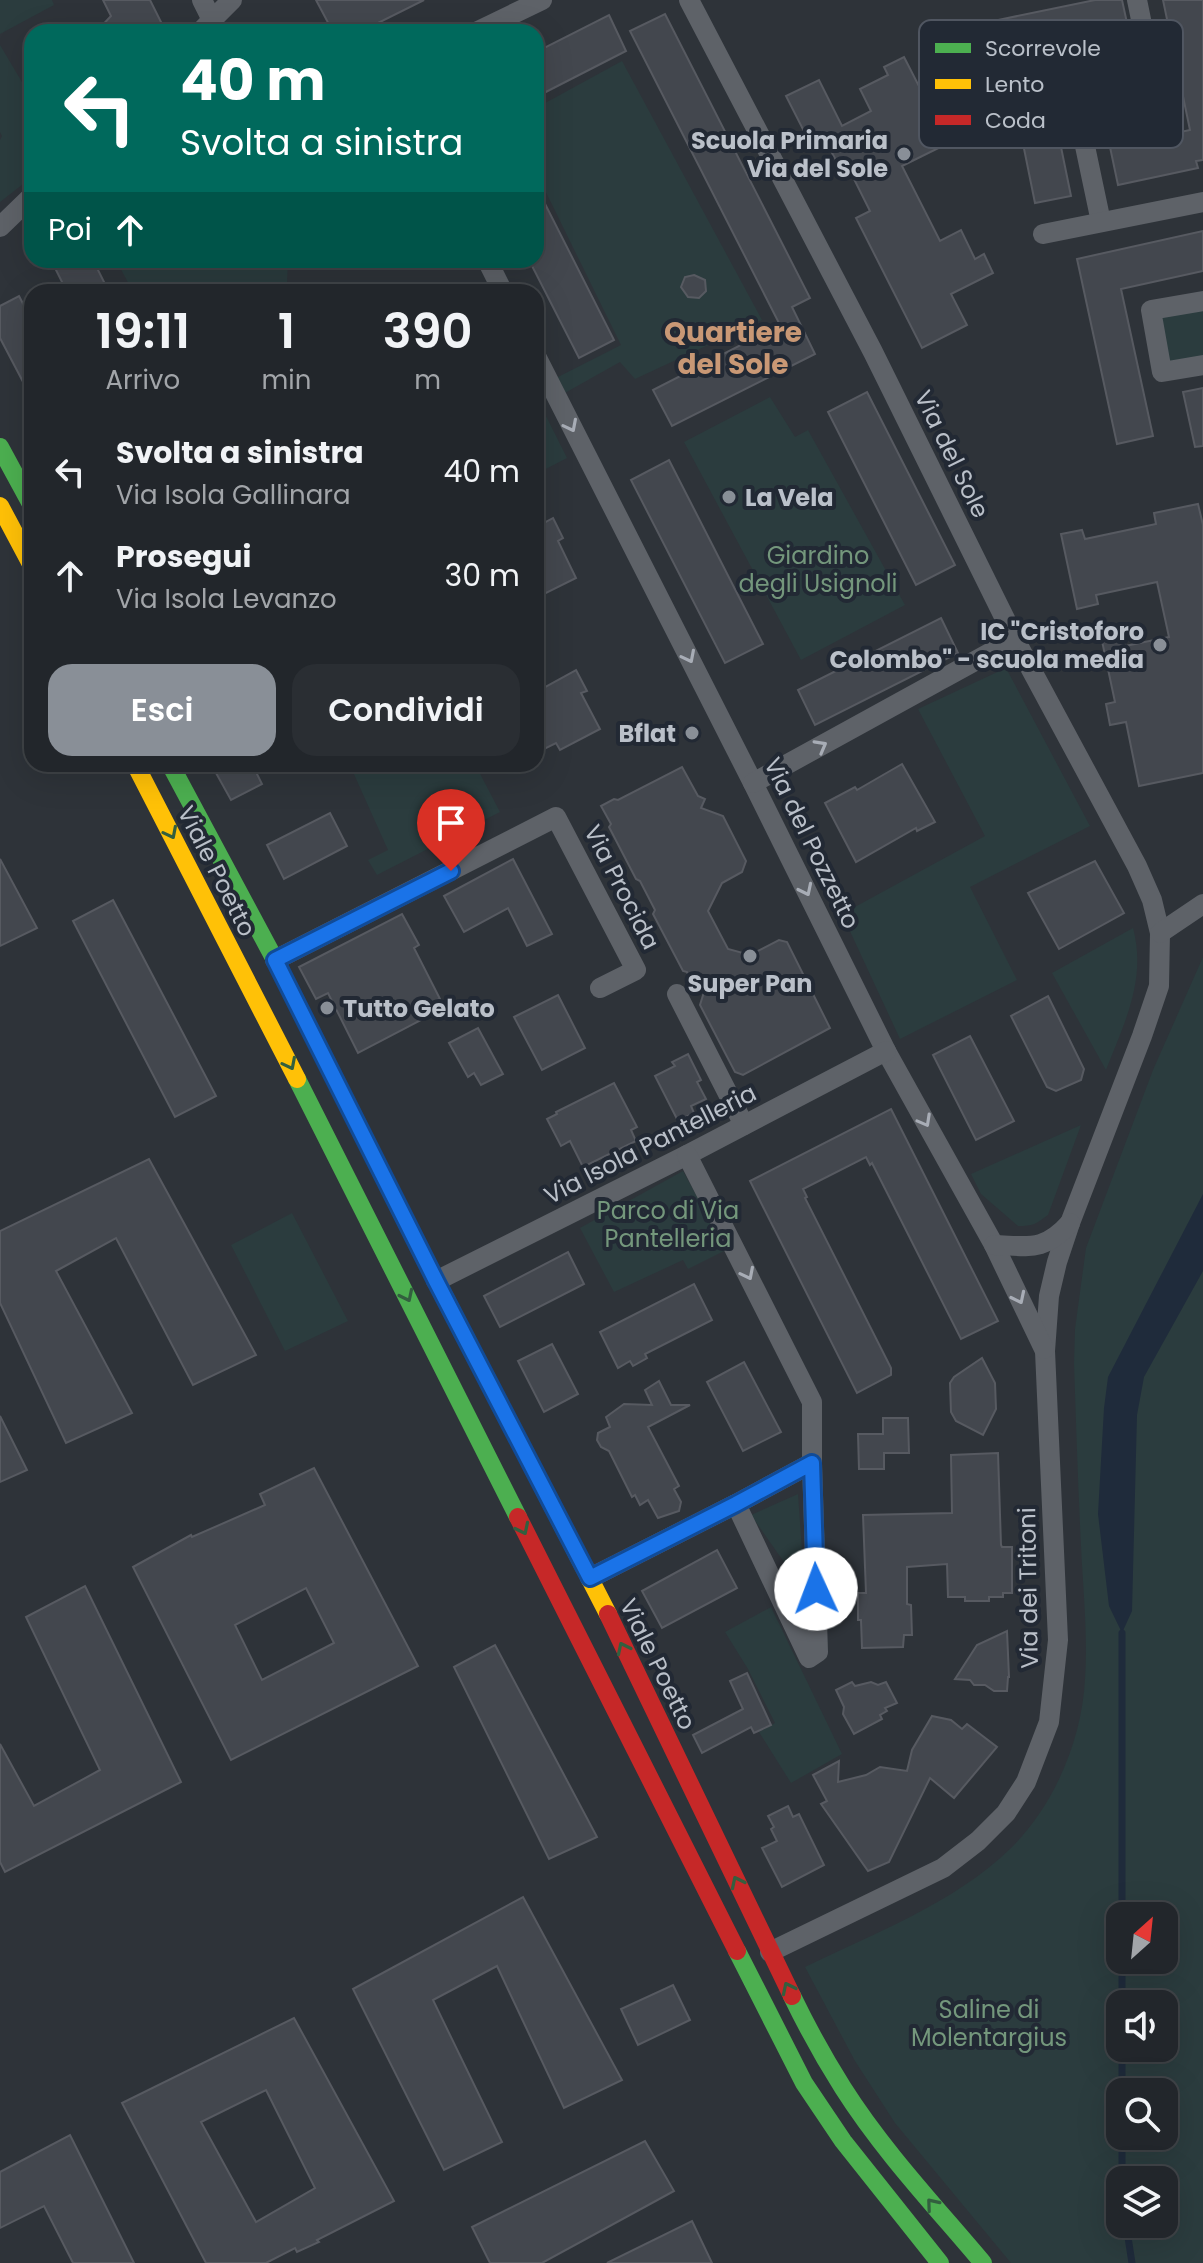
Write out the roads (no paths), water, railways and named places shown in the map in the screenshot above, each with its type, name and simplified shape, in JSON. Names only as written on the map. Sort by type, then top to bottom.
[{"type":"main road","points":[[0,447],[24,491]]},
{"type":"main road","points":[[0,506],[24,551]]},
{"type":"main road","name":"Viale Poetto","points":[[139,772],[339,1160],[804,2083],[843,2141],[940,2263]]},
{"type":"main road","name":"Viale Poetto","points":[[174,772],[275,960],[590,1578],[806,2025],[844,2090],[898,2163],[983,2263]]},
{"type":"street","points":[[202,0],[206,24]]},
{"type":"street","points":[[208,24],[232,0]]},
{"type":"street","points":[[492,24],[542,0]]},
{"type":"street","name":"Via del Sole","points":[[689,0],[873,352],[1015,639],[1137,866],[1152,900],[1160,933]]},
{"type":"street","points":[[1137,0],[1141,20]]},
{"type":"street","points":[[1085,148],[1101,222]]},
{"type":"street","points":[[1043,234],[1203,202]]},
{"type":"street","points":[[0,225],[24,204]]},
{"type":"street","points":[[1203,301],[1151,310],[1162,372],[1203,365]]},
{"type":"street","name":"Via del Pozzetto","points":[[544,372],[886,1051],[994,1245],[1045,1351]]},
{"type":"street","points":[[753,783],[1015,639]]},
{"type":"street","name":"Via Procida","points":[[275,960],[556,817],[636,970],[600,988]]},
{"type":"street","points":[[1160,933],[1203,904]]},
{"type":"street","name":"Via dei Tritoni","points":[[770,1952],[943,1868],[978,1841],[1006,1813],[1026,1782],[1049,1722],[1058,1640],[1045,1351],[1049,1296],[1070,1223],[1159,986],[1160,933]]},
{"type":"street","points":[[677,994],[744,1125]]},
{"type":"street","name":"Via Isola Pantelleria","points":[[436,1281],[886,1051]]},
{"type":"street","points":[[687,1155],[812,1402],[818,1652],[809,1658],[736,1504]]},
{"type":"street","points":[[994,1245],[1018,1248],[1048,1242],[1070,1223]]},
{"type":"street","points":[[590,1578],[812,1463]]},
{"type":"water","points":[[1203,1194],[1203,1271],[1144,1377],[1137,1415],[1132,1611],[1122,1633],[1109,1606],[1098,1514],[1108,1377]]},
{"type":"waterway","points":[[1122,1633],[1122,1902]]},
{"type":"waterway","points":[[1122,1974],[1122,1990]]},
{"type":"waterway","points":[[1122,2062],[1122,2078]]},
{"type":"waterway","points":[[1122,2150],[1122,2166]]},
{"type":"waterway","points":[[1128,2238],[1132,2263]]},
{"type":"place","name":"Scuola Primaria Via del Sole","points":[[904,154]]},
{"type":"place","name":"La Vela","points":[[729,497]]},
{"type":"place","name":"IC \"Cristoforo Colombo\" - scuola media","points":[[1160,645]]},
{"type":"place","name":"Bflat","points":[[692,733]]},
{"type":"place","name":"Super Pan","points":[[750,956]]},
{"type":"place","name":"Tutto Gelato","points":[[327,1008]]},
{"type":"district","name":"Quartiere del Sole","points":[[733,348]]},
{"type":"park label","name":"Giardino degli Usignoli","points":[[818,569]]},
{"type":"park label","name":"Parco di Via Pantelleria","points":[[668,1224]]},
{"type":"park label","name":"Saline di Molentargius","points":[[989,2023]]}]
